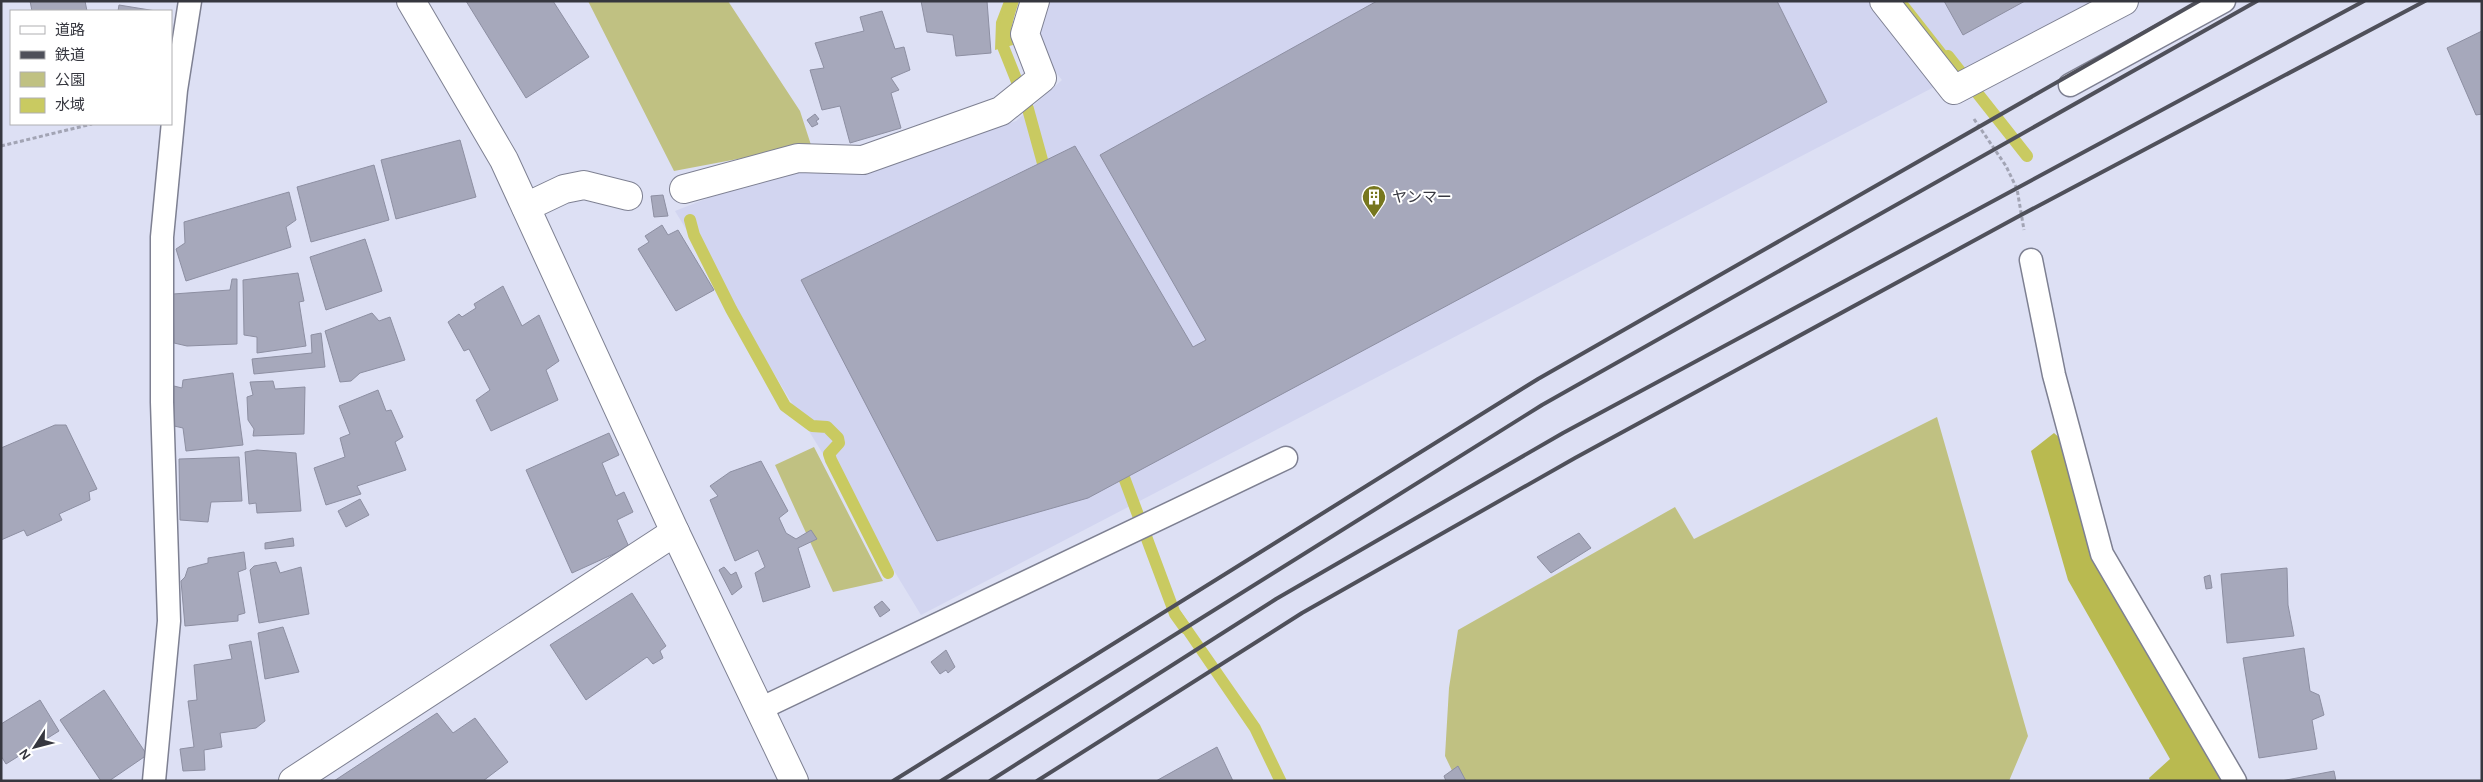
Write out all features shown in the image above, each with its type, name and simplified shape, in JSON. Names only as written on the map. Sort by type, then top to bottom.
[{"type":"street","points":[[411,1],[504,160],[675,532],[794,781]]},
{"type":"street","points":[[684,189],[798,158],[863,160],[1001,111],[1042,78],[1025,34],[1035,1]]},
{"type":"street","points":[[1884,1],[1954,90],[2124,1]]},
{"type":"street","points":[[526,207],[564,189],[584,185],[628,196]]},
{"type":"street","points":[[293,781],[675,532]]},
{"type":"lane","points":[[154,781],[169,621],[162,402],[162,237],[176,90],[190,1]]},
{"type":"lane","points":[[2070,85],[2224,1]]},
{"type":"lane","points":[[2030,260],[2054,375],[2102,554],[2235,781]]},
{"type":"lane","points":[[760,709],[1286,458]]},
{"type":"path","points":[[1954,90],[2006,166],[2017,189],[2030,260]]},
{"type":"path","points":[[1,146],[88,125]]},
{"type":"shaded area","name":"ヤンマー","points":[[1043,1],[2099,1],[921,615],[675,211],[777,171],[866,173],[1016,121],[1062,80],[1042,55],[1036,23]]},
{"type":"shaded area","points":[[2054,433],[2062,440],[2097,561],[2224,781],[2150,781],[2149,778],[2170,759],[2068,580],[2031,451]]},
{"type":"green space","points":[[588,1],[728,1],[800,111],[811,145],[674,171]]},
{"type":"green space","points":[[1937,417],[2028,736],[2009,781],[1457,781],[1445,756],[1449,688],[1458,630],[1675,507],[1694,539]]},
{"type":"green space","points":[[814,447],[883,581],[833,592],[775,465]]},
{"type":"water","points":[[1004,1],[1019,1],[1011,27],[1013,45],[995,50],[996,22]]},
{"type":"water","points":[[1900,1],[1907,1],[1959,67],[1955,70]]},
{"type":"water","points":[[1180,610],[1260,725],[1287,781],[1274,781],[1250,731],[1172,617]]},
{"type":"building","points":[[30,1],[85,1],[87,10],[32,10]]},
{"type":"building","points":[[466,1],[553,1],[589,57],[526,98]]},
{"type":"building","points":[[921,1],[987,1],[991,53],[956,56],[953,35],[927,32]]},
{"type":"building","name":"ヤンマー","points":[[1377,1],[1777,1],[1827,102],[1088,498],[937,541],[801,280],[1075,146],[1193,347],[1206,340],[1100,155]]},
{"type":"building","points":[[1944,1],[2025,1],[1963,35]]},
{"type":"building","points":[[119,5],[150,10],[118,10]]},
{"type":"building","points":[[882,11],[895,49],[904,47],[910,70],[891,78],[899,90],[891,93],[901,128],[850,143],[840,106],[822,110],[810,70],[824,68],[815,43],[864,31],[860,17]]},
{"type":"building","points":[[2482,31],[2482,114],[2476,115],[2447,48]]},
{"type":"building","points":[[815,114],[819,119],[816,121],[818,124],[812,127],[807,120]]},
{"type":"building","points":[[460,140],[476,197],[396,219],[381,160]]},
{"type":"building","points":[[374,165],[389,220],[311,242],[297,187]]},
{"type":"building","points":[[289,192],[296,220],[286,227],[291,247],[186,281],[176,249],[185,243],[184,222]]},
{"type":"building","points":[[663,195],[668,216],[654,217],[651,196]]},
{"type":"building","points":[[662,225],[668,235],[678,230],[714,290],[676,311],[638,249],[649,242],[645,236]]},
{"type":"building","points":[[365,239],[382,291],[326,310],[310,257]]},
{"type":"building","points":[[298,273],[304,301],[299,302],[306,346],[257,353],[257,337],[244,335],[243,280]]},
{"type":"building","points":[[232,279],[237,279],[237,344],[187,346],[174,343],[173,294],[230,290]]},
{"type":"building","points":[[503,286],[522,326],[539,315],[559,361],[546,370],[558,400],[491,431],[476,400],[490,390],[469,349],[464,351],[448,322],[459,314],[462,317],[476,308],[474,304]]},
{"type":"building","points":[[372,313],[379,321],[390,317],[405,360],[360,373],[351,381],[340,382],[325,331]]},
{"type":"building","points":[[321,333],[325,367],[254,374],[252,359],[312,353],[311,335]]},
{"type":"building","points":[[233,373],[243,445],[186,451],[183,428],[174,426],[174,386],[182,388],[183,380]]},
{"type":"building","points":[[273,381],[275,389],[305,387],[304,434],[253,436],[254,429],[248,420],[247,397],[253,395],[250,382]]},
{"type":"building","points":[[378,390],[386,411],[391,410],[403,437],[395,442],[406,470],[357,486],[361,494],[326,505],[314,468],[345,457],[340,438],[350,434],[339,406]]},
{"type":"building","points":[[55,425],[66,425],[97,489],[89,492],[90,500],[59,514],[62,520],[27,536],[24,530],[1,540],[1,448]]},
{"type":"building","points":[[609,433],[619,455],[602,463],[616,496],[624,492],[633,512],[617,520],[629,547],[572,573],[526,470]]},
{"type":"building","points":[[257,450],[296,453],[301,511],[257,513],[256,503],[249,504],[245,452]]},
{"type":"building","points":[[239,457],[242,501],[211,502],[208,522],[180,520],[179,459]]},
{"type":"building","points":[[761,461],[788,511],[779,518],[786,533],[796,539],[811,530],[817,539],[798,548],[810,587],[763,602],[755,573],[765,567],[758,550],[735,561],[710,500],[718,496],[710,486],[730,472]]},
{"type":"building","points":[[360,499],[369,515],[346,527],[338,511]]},
{"type":"building","points":[[1579,533],[1591,548],[1551,573],[1537,557]]},
{"type":"building","points":[[293,538],[294,546],[265,549],[265,543]]},
{"type":"building","points":[[244,552],[246,569],[238,572],[245,613],[238,615],[238,621],[185,626],[181,581],[185,577],[188,568],[208,563],[208,558]]},
{"type":"building","points":[[276,562],[280,573],[301,567],[309,614],[259,623],[250,570],[254,566]]},
{"type":"building","points":[[724,567],[731,575],[736,572],[742,587],[732,595],[719,570]]},
{"type":"building","points":[[2287,568],[2288,605],[2294,636],[2227,643],[2221,574]]},
{"type":"building","points":[[2210,575],[2212,588],[2206,589],[2204,577]]},
{"type":"building","points":[[632,593],[666,646],[660,651],[663,658],[653,664],[647,657],[586,700],[550,645]]},
{"type":"building","points":[[882,601],[890,610],[880,617],[874,607]]},
{"type":"building","points":[[283,627],[299,672],[265,679],[258,633]]},
{"type":"building","points":[[251,641],[265,721],[256,728],[220,733],[222,747],[204,750],[205,770],[183,771],[180,749],[194,747],[188,701],[197,700],[194,665],[232,659],[229,645]]},
{"type":"building","points":[[2304,648],[2310,691],[2319,695],[2324,715],[2312,720],[2317,749],[2259,758],[2243,658]]},
{"type":"building","points":[[946,650],[955,667],[948,673],[946,670],[940,674],[931,662]]},
{"type":"building","points":[[104,690],[147,755],[109,781],[101,781],[60,720]]},
{"type":"building","points":[[40,700],[59,731],[6,764],[1,756],[1,724]]},
{"type":"building","points":[[437,713],[453,733],[475,718],[508,762],[483,781],[334,781]]},
{"type":"building","points":[[1217,747],[1233,781],[1156,781]]},
{"type":"building","points":[[1458,766],[1466,781],[1446,781],[1444,776]]},
{"type":"building","points":[[2334,771],[2336,781],[2281,781]]},
{"type":"waterway","points":[[1011,1],[1002,44],[1028,109],[1047,178]]},
{"type":"waterway","points":[[1948,56],[2027,156]]},
{"type":"waterway","points":[[690,220],[694,235],[731,309],[785,406],[812,426],[827,427],[838,438],[839,443],[829,454],[831,460],[888,573]]},
{"type":"waterway","points":[[1119,464],[1175,614],[1185,628]]},
{"type":"railway","points":[[893,781],[1538,379],[2199,1]]},
{"type":"railway","points":[[941,781],[1542,405],[2257,1]]},
{"type":"railway","points":[[990,781],[1276,599],[1563,433],[2364,1]]},
{"type":"railway","points":[[1037,781],[1302,613],[1575,458],[2021,215],[2425,1]]},
{"type":"place","name":"ヤンマー","points":[[1374,218]]}]
